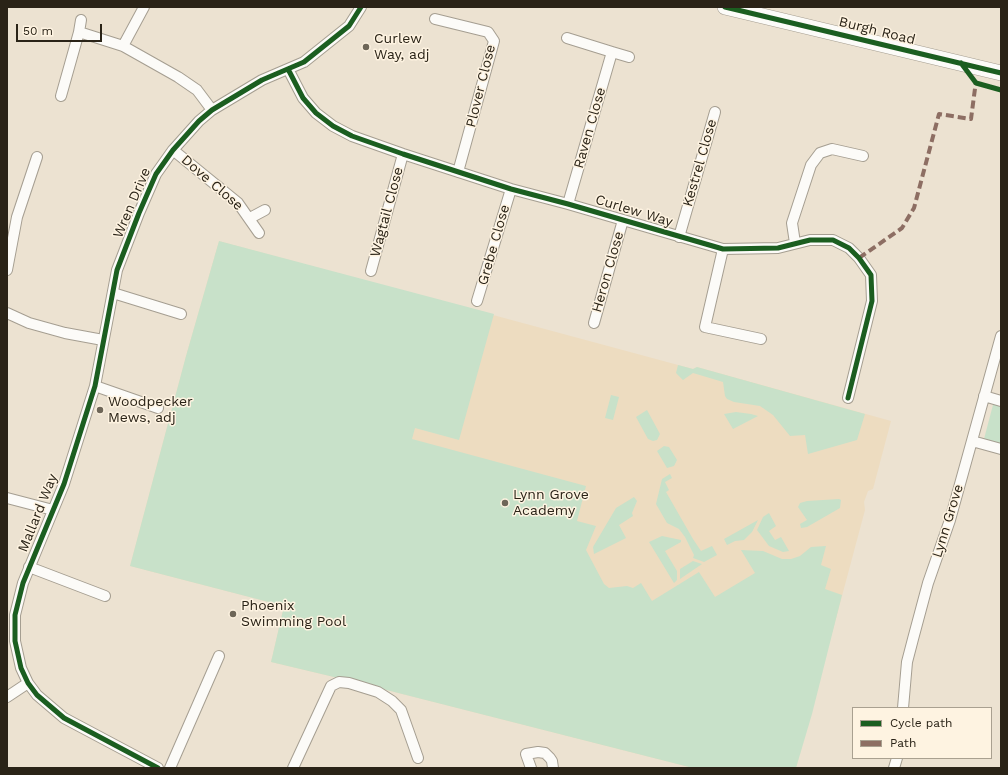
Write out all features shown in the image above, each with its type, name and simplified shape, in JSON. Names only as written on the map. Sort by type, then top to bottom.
[{"type":"street","points":[[123,46],[144,7]]},
{"type":"street","name":"Wren Drive","points":[[103,340],[117,270],[138,213],[156,174],[173,150],[199,121],[212,110],[262,80],[304,62],[349,26],[361,7]]},
{"type":"street","name":"Burgh Road","points":[[725,7],[1001,73]]},
{"type":"street","name":"Plover Close","points":[[434,19],[488,32],[494,41],[458,172]]},
{"type":"street","points":[[61,96],[82,20]]},
{"type":"street","points":[[79,32],[123,46],[197,90],[212,110]]},
{"type":"street","points":[[567,38],[629,57]]},
{"type":"street","name":"Raven Close","points":[[568,204],[612,52]]},
{"type":"street","name":"Curlew Way","points":[[288,69],[303,98],[316,113],[333,126],[352,136],[510,189],[568,204],[723,249],[778,248],[810,240],[833,240],[849,248],[859,258],[871,275],[872,301],[848,398]]},
{"type":"street","name":"Kestrel Close","points":[[679,237],[715,112]]},
{"type":"street","points":[[795,243],[792,223],[811,165],[820,153],[832,149],[863,156]]},
{"type":"street","name":"Dove Close","points":[[173,150],[232,197],[250,218],[259,233]]},
{"type":"street","name":"Wagtail Close","points":[[371,271],[403,154]]},
{"type":"street","points":[[7,270],[18,217],[37,157]]},
{"type":"street","name":"Grebe Close","points":[[478,301],[510,189]]},
{"type":"street","name":"Dove Close","points":[[250,218],[265,210]]},
{"type":"street","name":"Heron Close","points":[[594,323],[623,220]]},
{"type":"street","points":[[723,249],[705,327],[761,338]]},
{"type":"street","points":[[112,293],[180,314]]},
{"type":"street","points":[[7,313],[29,323],[58,331],[103,340]]},
{"type":"street","name":"Lynn Grove","points":[[902,707],[907,662],[913,639],[928,583],[950,520],[1001,336]]},
{"type":"street","name":"Mallard Way","points":[[103,340],[95,386],[64,484],[29,567],[15,615],[15,641],[21,668],[28,683],[37,695],[64,718],[158,768]]},
{"type":"street","points":[[95,386],[158,408]]},
{"type":"street","points":[[984,396],[1001,401]]},
{"type":"street","points":[[972,441],[1001,449]]},
{"type":"street","points":[[7,498],[53,510]]},
{"type":"street","points":[[29,567],[105,596]]},
{"type":"street","points":[[170,768],[219,656]]},
{"type":"street","points":[[293,768],[331,686],[340,682],[349,683],[378,692],[392,701],[400,710],[418,758]]},
{"type":"street","points":[[7,697],[28,683]]},
{"type":"street","points":[[531,768],[526,754],[538,752],[545,753],[550,758],[553,768]]},
{"type":"shaded area","name":"Lynn Grove Academy","points":[[219,241],[693,369],[697,367],[891,421],[873,489],[868,491],[864,502],[865,510],[796,768],[693,768],[271,662],[284,606],[130,566],[186,356]]},
{"type":"green space","name":"Lynn Grove Academy","points":[[219,241],[494,314],[459,440],[415,428],[412,439],[586,486],[577,521],[596,526],[586,550],[604,584],[609,588],[627,586],[633,588],[641,583],[652,601],[699,572],[715,597],[755,573],[741,550],[763,551],[782,559],[791,559],[800,556],[811,547],[826,546],[821,565],[831,569],[825,589],[842,595],[812,714],[796,768],[693,768],[271,662],[284,606],[130,566],[186,356]]},
{"type":"green space","points":[[678,365],[693,369],[697,367],[865,414],[857,440],[808,454],[805,435],[790,436],[773,415],[760,406],[734,402],[727,399],[725,396],[723,382],[693,373],[683,380],[676,373]]},
{"type":"green space","points":[[611,395],[619,397],[613,420],[605,418]]},
{"type":"green space","points":[[994,401],[1001,403],[1001,444],[984,439]]},
{"type":"green space","points":[[647,410],[660,434],[657,440],[653,441],[648,439],[636,417]]},
{"type":"green space","points":[[736,412],[758,416],[733,429],[724,414]]},
{"type":"green space","points":[[664,446],[669,447],[677,460],[674,466],[667,468],[657,451]]},
{"type":"green space","points":[[670,474],[672,478],[665,482],[669,490],[666,492],[693,539],[701,551],[712,546],[717,555],[704,562],[693,558],[694,555],[685,537],[679,529],[667,523],[656,504],[662,479]]},
{"type":"green space","points":[[634,497],[637,501],[632,513],[633,516],[619,525],[626,538],[594,554],[593,547],[616,508]]},
{"type":"green space","points":[[841,500],[840,508],[807,527],[801,528],[800,524],[807,520],[798,507],[800,503],[807,501]]},
{"type":"green space","points":[[769,513],[776,526],[769,531],[775,540],[781,537],[789,551],[783,552],[769,546],[757,530],[763,517]]},
{"type":"green space","points":[[758,520],[752,532],[744,540],[735,541],[727,545],[724,539]]},
{"type":"green space","points":[[662,536],[681,540],[681,542],[665,551],[677,571],[677,580],[674,583],[649,542]]},
{"type":"green space","points":[[693,561],[702,564],[680,579],[680,569]]},
{"type":"marked path","points":[[859,258],[902,228],[914,208],[939,114],[971,119],[976,81]]},
{"type":"cycle path","points":[[158,768],[64,718],[37,695],[28,683],[21,668],[15,641],[15,615],[23,583],[64,484],[95,386],[117,270],[156,174],[173,150],[199,121],[212,110],[262,80],[304,62],[349,26],[361,7]]},
{"type":"cycle path","points":[[725,7],[1001,73]]},
{"type":"cycle path","points":[[961,63],[976,83],[1001,90]]},
{"type":"cycle path","points":[[288,69],[303,98],[316,113],[333,126],[352,136],[511,189],[723,249],[778,248],[810,240],[833,240],[849,248],[859,258],[871,275],[872,301],[848,398]]},
{"type":"place","name":"Curlew Way, adj","points":[[366,47]]},
{"type":"place","name":"Woodpecker Mews, adj","points":[[100,410]]},
{"type":"place","name":"Lynn Grove Academy","points":[[505,503]]},
{"type":"place","name":"Phoenix Swimming Pool","points":[[233,614]]}]
